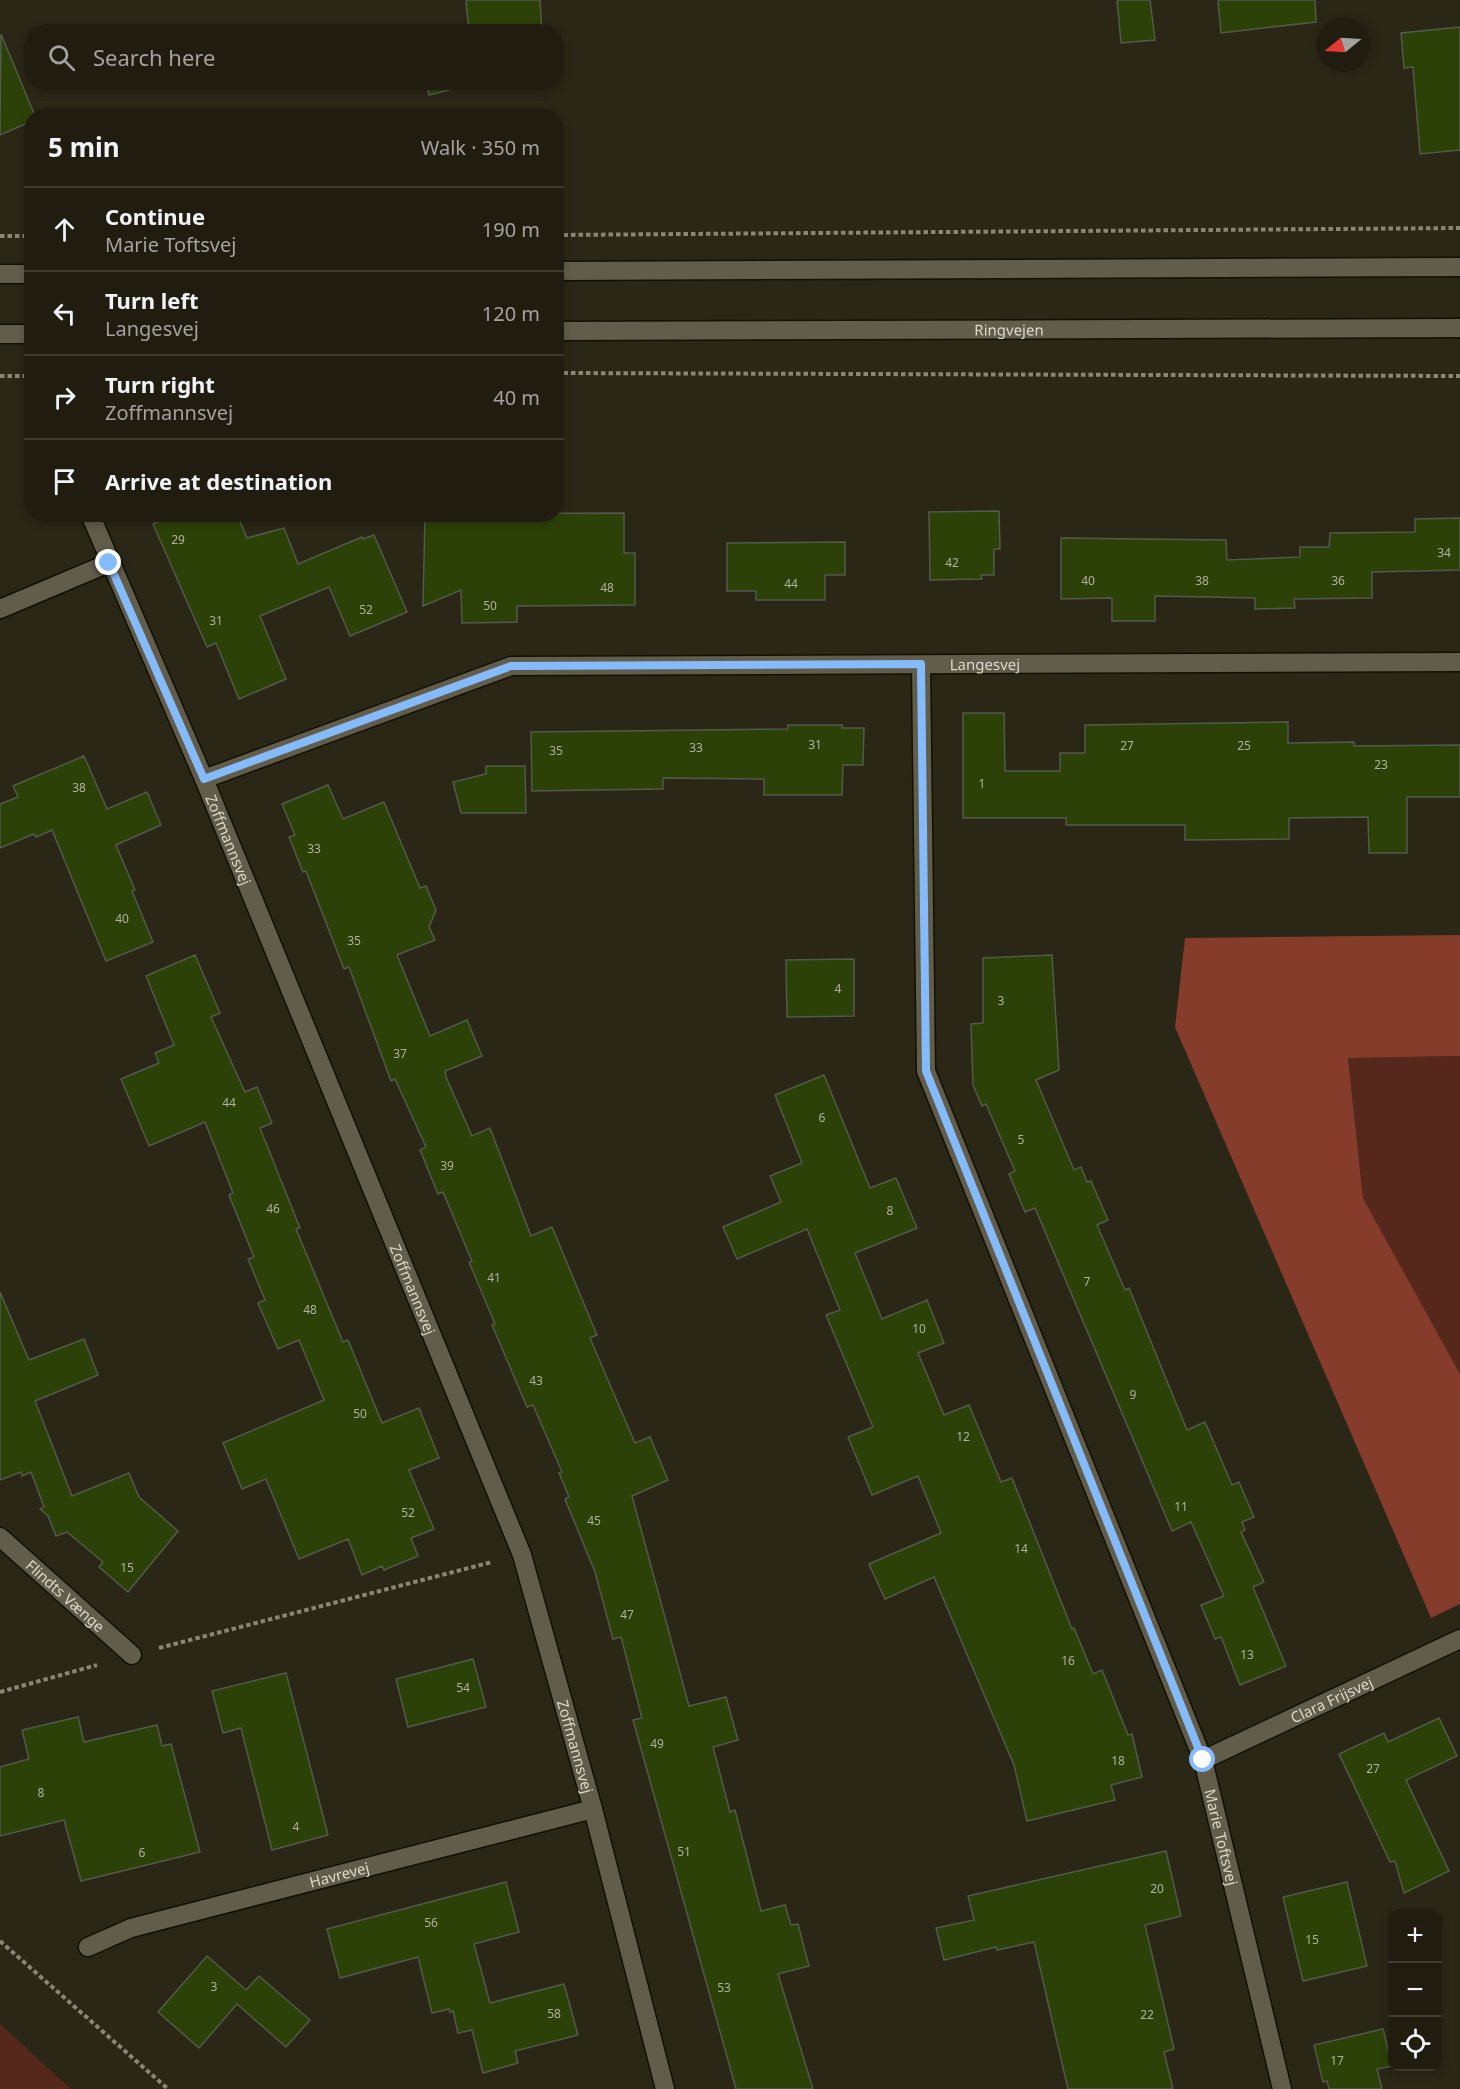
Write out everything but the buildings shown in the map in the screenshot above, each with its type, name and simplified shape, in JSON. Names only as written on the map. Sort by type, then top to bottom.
[{"type":"street","points":[[564,271],[1460,267]]},
{"type":"street","points":[[0,274],[24,274]]},
{"type":"street","name":"Ringvejen","points":[[564,332],[1460,328]]},
{"type":"street","points":[[0,334],[24,334]]},
{"type":"street","name":"Zoffmannsvej","points":[[93,522],[204,779],[522,1555],[593,1809],[665,2089]]},
{"type":"street","points":[[0,609],[109,563]]},
{"type":"street","name":"Langesvej","points":[[204,779],[511,666],[1460,662]]},
{"type":"street","name":"Marie Toftsvej","points":[[921,664],[926,1071],[1203,1760],[1282,2089]]},
{"type":"street","name":"Flindts Vænge","points":[[0,1537],[132,1655]]},
{"type":"street","name":"Clara Frijsvej","points":[[1203,1760],[1460,1639]]},
{"type":"street","name":"Havrevej","points":[[88,1947],[131,1928],[593,1809]]},
{"type":"path","points":[[564,235],[1153,228],[1460,228]]},
{"type":"path","points":[[0,236],[24,236]]},
{"type":"path","points":[[564,373],[1460,376]]},
{"type":"path","points":[[0,376],[24,376]]},
{"type":"path","points":[[0,1692],[132,1655],[522,1555]]},
{"type":"path","points":[[0,1941],[168,2089]]},
{"type":"shaded area","points":[[1460,935],[1460,1056],[1348,1058],[1363,1198],[1460,1374],[1460,1604],[1431,1618],[1175,1027],[1185,938]]},
{"type":"shaded area","points":[[1460,1056],[1460,1374],[1363,1198],[1348,1058]]},
{"type":"shaded area","points":[[0,2024],[71,2089],[0,2089]]},
{"type":"route","points":[[109,563],[204,779],[511,666],[921,664],[926,1071],[1203,1760]]}]
